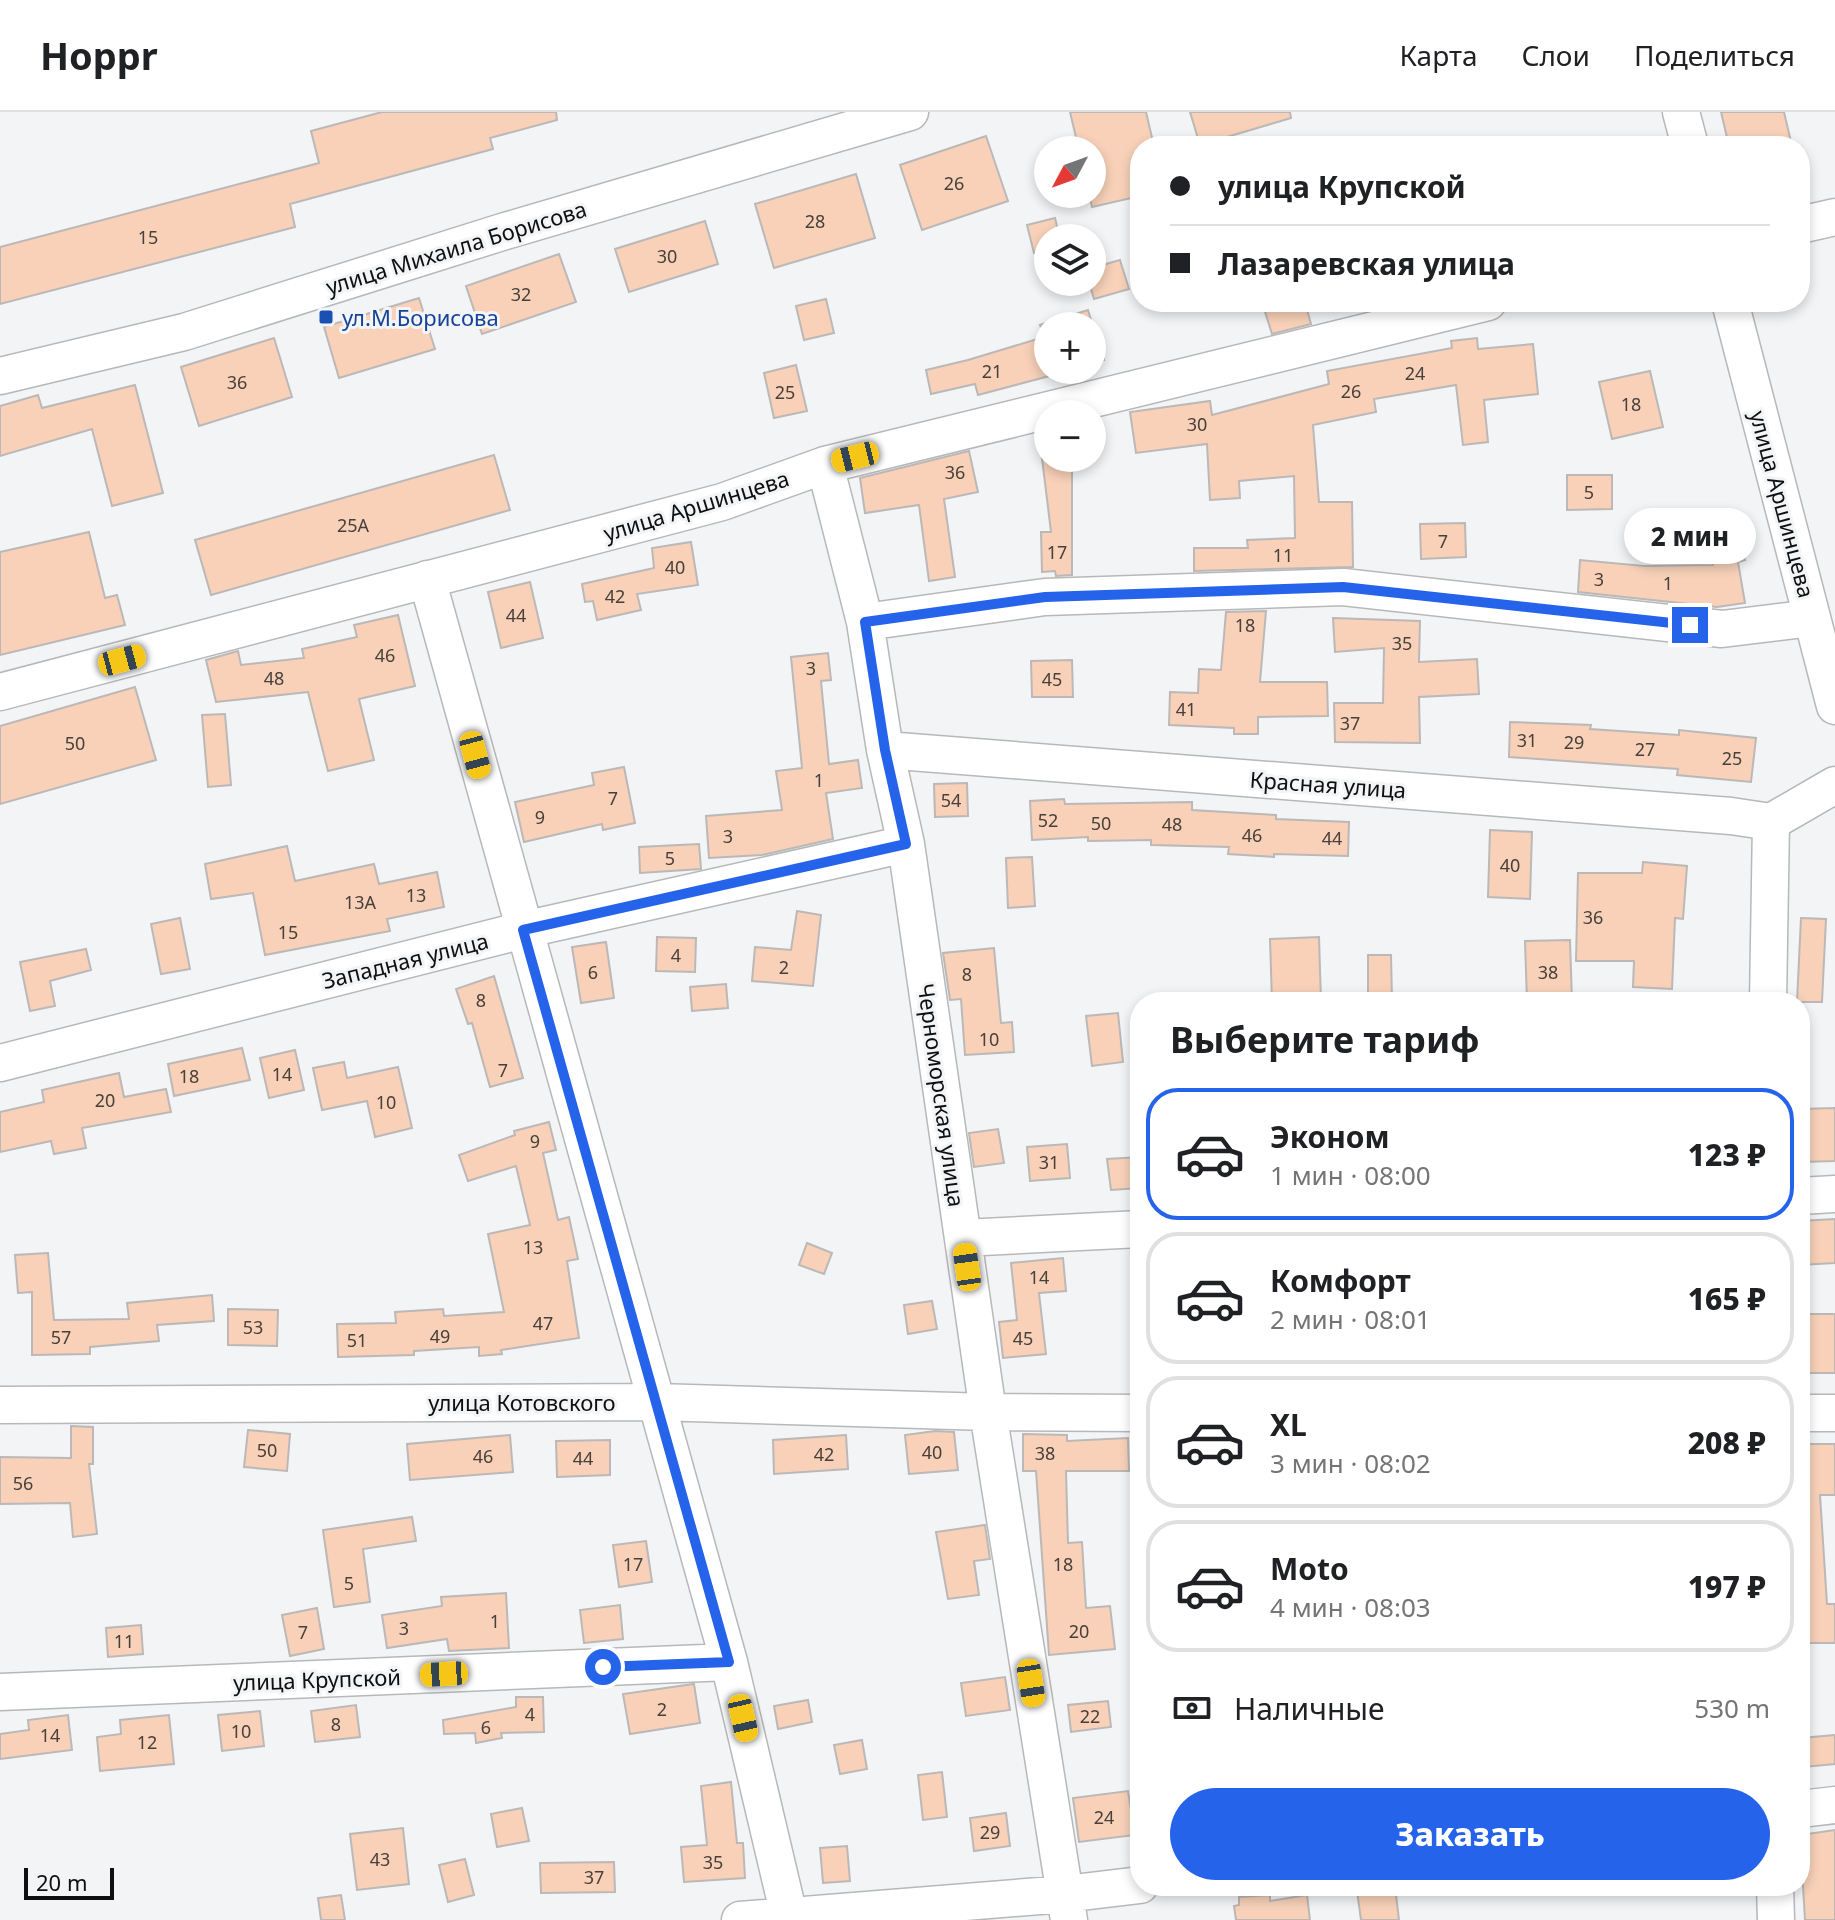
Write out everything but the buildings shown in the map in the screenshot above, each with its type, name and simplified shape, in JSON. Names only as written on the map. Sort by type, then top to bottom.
[{"type":"street","name":"улица Михаила Борисова","points":[[0,376],[184,332],[502,232],[910,112]]},
{"type":"street","points":[[1681,112],[1687,136]]},
{"type":"street","points":[[1810,223],[1835,217]]},
{"type":"street","name":"улица Аршинцева","points":[[0,692],[722,502],[825,465],[1447,312]]},
{"type":"street","name":"улица Аршинцева","points":[[1733,312],[1835,706]]},
{"type":"street","name":"Черноморская улица","points":[[825,465],[865,622],[885,750],[906,844],[988,1412],[1067,1907]]},
{"type":"street","points":[[427,579],[729,1662],[790,1917]]},
{"type":"street","points":[[865,622],[1045,597],[1343,587],[1722,629],[1812,618]]},
{"type":"street","name":"Красная улица","points":[[885,750],[1731,816],[1771,822]]},
{"type":"street","points":[[1768,992],[1771,822],[1835,785]]},
{"type":"street","name":"Западная улица","points":[[0,1063],[523,930],[906,844]]},
{"type":"street","points":[[1810,1195],[1835,1194]]},
{"type":"street","points":[[963,1238],[1130,1230]]},
{"type":"street","name":"улица Котовского","points":[[0,1405],[657,1402],[1130,1413]]},
{"type":"street","points":[[1810,1413],[1835,1413]]},
{"type":"street","name":"улица Крупской","points":[[0,1692],[729,1662]]},
{"type":"street","points":[[1810,1808],[1835,1805]]},
{"type":"street","points":[[740,1920],[1067,1907],[1130,1888]]},
{"type":"street","points":[[1775,1896],[1776,1920]]},
{"type":"place","name":"ул.М.Борисова","points":[[326,317]]},
{"type":"route","points":[[603,1667],[729,1662],[523,930],[906,844],[885,750],[865,622],[1045,597],[1343,587],[1690,625]]}]
